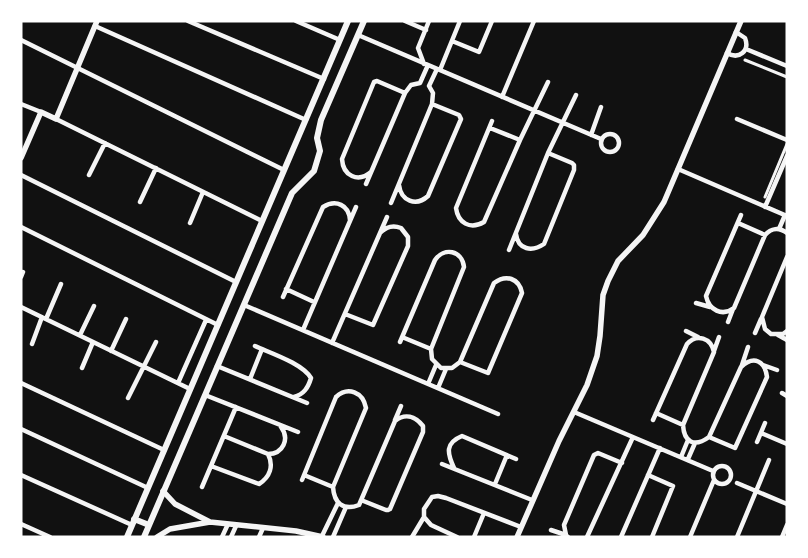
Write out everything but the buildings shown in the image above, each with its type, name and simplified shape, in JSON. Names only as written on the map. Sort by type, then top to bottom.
[{"type":"main road","points":[[127,537],[348,21]]},
{"type":"main road","points":[[144,537],[292,193],[314,171],[320,150],[317,138],[322,120],[364,21]]},
{"type":"main road","points":[[133,522],[149,525]]},
{"type":"street","points":[[188,21],[324,79]]},
{"type":"street","points":[[296,21],[340,40]]},
{"type":"street","points":[[406,21],[426,30]]},
{"type":"street","points":[[366,184],[405,93],[411,85],[420,83],[426,64],[418,48],[429,21]]},
{"type":"street","points":[[391,203],[432,104],[433,93],[429,86],[460,21]]},
{"type":"street","points":[[452,41],[479,52],[492,21]]},
{"type":"street","points":[[502,97],[534,21]]},
{"type":"street","points":[[518,537],[532,500],[587,385],[597,356],[603,295],[608,281],[618,261],[643,235],[664,202],[740,21]]},
{"type":"street","points":[[56,119],[96,24],[306,120]]},
{"type":"street","points":[[727,54],[736,56],[742,54],[746,49],[747,42],[745,38],[736,32]]},
{"type":"street","points":[[358,35],[601,140]]},
{"type":"street","points":[[21,40],[284,170]]},
{"type":"street","points":[[746,49],[787,66]]},
{"type":"street","points":[[745,60],[787,77]]},
{"type":"street","points":[[371,172],[359,178],[351,176],[345,172],[342,159],[374,82],[377,81],[405,93]]},
{"type":"street","points":[[492,121],[456,208],[457,215],[465,224],[473,226],[484,222],[548,82]]},
{"type":"street","points":[[508,250],[548,152],[576,95]]},
{"type":"street","points":[[21,104],[56,119],[262,222]]},
{"type":"street","points":[[399,185],[401,194],[409,201],[420,202],[428,196],[461,119],[459,115],[432,104]]},
{"type":"street","points":[[591,135],[602,107]]},
{"type":"street","points":[[21,158],[41,112]]},
{"type":"street","points":[[737,119],[787,140]]},
{"type":"street","points":[[490,128],[520,140]]},
{"type":"street","points":[[606,134],[613,135],[618,140],[618,147],[613,151],[606,152],[601,146],[601,140],[606,134]]},
{"type":"street","points":[[89,175],[105,143]]},
{"type":"street","points":[[765,197],[787,144]]},
{"type":"street","points":[[516,233],[518,244],[530,250],[544,244],[574,170],[572,163],[548,152]]},
{"type":"street","points":[[765,207],[787,156]]},
{"type":"street","points":[[140,202],[156,168]]},
{"type":"street","points":[[678,169],[786,216],[784,231],[771,230],[764,235],[728,322]]},
{"type":"street","points":[[21,175],[236,282]]},
{"type":"street","points":[[190,223],[203,192]]},
{"type":"street","points":[[283,297],[323,207],[330,204],[339,204],[348,211],[350,220]]},
{"type":"street","points":[[302,330],[356,207]]},
{"type":"street","points":[[711,307],[706,296],[741,215]]},
{"type":"street","points":[[332,343],[387,217]]},
{"type":"street","points":[[738,223],[764,235]]},
{"type":"street","points":[[345,314],[373,325],[404,254],[409,241],[405,231],[401,228],[390,226],[380,233]]},
{"type":"street","points":[[21,227],[218,325]]},
{"type":"street","points":[[432,349],[401,340],[434,260],[445,252],[456,253],[464,262],[464,272],[432,349],[432,360],[441,367],[456,366],[460,362],[494,282],[502,278],[511,278],[519,284],[522,295],[488,373],[460,362]]},
{"type":"street","points":[[755,333],[787,257]]},
{"type":"street","points":[[32,344],[61,284]]},
{"type":"street","points":[[286,289],[314,302]]},
{"type":"street","points":[[696,303],[721,312],[728,312],[734,308]]},
{"type":"street","points":[[244,305],[498,414]]},
{"type":"street","points":[[80,335],[94,306]]},
{"type":"street","points":[[21,307],[190,389]]},
{"type":"street","points":[[762,317],[764,329],[771,334],[784,334],[787,331]]},
{"type":"street","points":[[112,351],[126,319]]},
{"type":"street","points":[[178,383],[206,320]]},
{"type":"street","points":[[686,331],[708,340],[714,352]]},
{"type":"street","points":[[778,335],[787,340]]},
{"type":"street","points":[[720,337],[683,424],[683,433],[691,442],[701,443],[709,437],[741,367],[748,347]]},
{"type":"street","points":[[653,420],[687,344],[691,340],[701,338]]},
{"type":"street","points":[[82,368],[93,342]]},
{"type":"street","points":[[128,398],[156,342]]},
{"type":"street","points":[[255,346],[308,372],[310,378],[306,390],[294,398]]},
{"type":"street","points":[[250,379],[262,349]]},
{"type":"street","points":[[190,357],[202,362]]},
{"type":"street","points":[[741,367],[746,362],[752,361],[777,370]]},
{"type":"street","points":[[709,437],[735,448],[767,377],[763,364]]},
{"type":"street","points":[[186,366],[198,372]]},
{"type":"street","points":[[217,366],[306,403]]},
{"type":"street","points":[[433,386],[441,367]]},
{"type":"street","points":[[433,386],[441,367]]},
{"type":"street","points":[[21,383],[164,450]]},
{"type":"street","points":[[333,487],[303,478],[336,398],[344,392],[354,392],[362,398],[366,408],[333,487],[333,496],[342,505],[359,505],[401,406]]},
{"type":"street","points":[[205,394],[298,432]]},
{"type":"street","points":[[202,487],[236,407]]},
{"type":"street","points":[[574,412],[714,471]]},
{"type":"street","points":[[656,413],[683,424]]},
{"type":"street","points":[[361,500],[388,510],[423,432],[423,426],[420,422],[410,416],[402,416],[395,421]]},
{"type":"street","points":[[758,442],[765,423]]},
{"type":"street","points":[[224,436],[268,454],[276,453],[285,442],[285,434],[280,426]]},
{"type":"street","points":[[21,429],[148,488]]},
{"type":"street","points":[[761,433],[787,444]]},
{"type":"street","points":[[454,468],[449,454],[450,446],[454,439],[462,436],[516,458]]},
{"type":"street","points":[[588,536],[634,437]]},
{"type":"street","points":[[681,457],[691,442]]},
{"type":"street","points":[[688,459],[691,442]]},
{"type":"street","points":[[621,537],[660,448]]},
{"type":"street","points":[[567,536],[564,525],[595,453],[622,463]]},
{"type":"street","points":[[211,466],[259,484],[269,475],[271,463],[268,454]]},
{"type":"street","points":[[495,484],[507,455]]},
{"type":"street","points":[[737,537],[769,460]]},
{"type":"street","points":[[442,464],[532,500]]},
{"type":"street","points":[[690,537],[714,480],[714,471],[718,466],[730,469],[732,476],[729,482],[723,484],[714,480]]},
{"type":"street","points":[[21,475],[133,522]]},
{"type":"street","points":[[648,475],[673,486],[652,537]]},
{"type":"street","points":[[737,483],[787,504]]},
{"type":"street","points":[[163,491],[175,504],[210,522]]},
{"type":"street","points":[[412,537],[424,518],[424,509],[427,503],[432,497],[438,496],[521,527]]},
{"type":"street","points":[[157,537],[170,529],[210,522],[322,537],[342,505]]},
{"type":"street","points":[[333,537],[342,505]]},
{"type":"street","points":[[474,537],[484,513]]},
{"type":"street","points":[[424,518],[431,525],[456,537]]},
{"type":"street","points":[[21,524],[50,537]]},
{"type":"street","points":[[222,537],[228,524]]},
{"type":"street","points":[[782,537],[787,525]]},
{"type":"street","points":[[231,537],[236,526]]},
{"type":"street","points":[[259,537],[263,528]]},
{"type":"street","points":[[551,530],[567,536]]},
{"type":"street","points":[[441,537],[443,531]]}]
